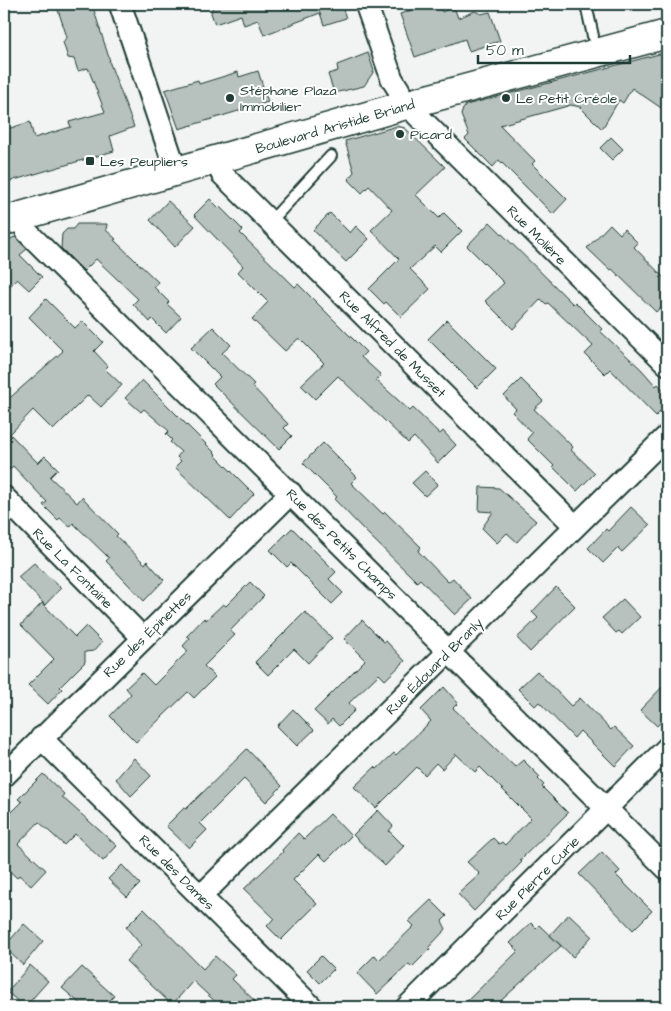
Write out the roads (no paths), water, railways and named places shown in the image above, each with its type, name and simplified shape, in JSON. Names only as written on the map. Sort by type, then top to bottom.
[{"type":"main road","name":"Boulevard Aristide Briand","points":[[9,213],[20,211],[24,206],[75,191],[104,174],[173,163],[217,160],[593,36],[667,23]]},
{"type":"main road","name":"Boulevard Aristide Briand","points":[[9,213],[173,163],[667,23]]},
{"type":"street","points":[[120,4],[173,163]]},
{"type":"street","name":"Rue Molière","points":[[366,4],[392,79],[417,116],[667,364]]},
{"type":"street","name":"Rue Alfred de Musset","points":[[217,160],[222,174],[575,526]]},
{"type":"street","name":"Rue des Petits Champs","points":[[9,213],[667,869]]},
{"type":"street","name":"Rue Édouard Branly","points":[[201,896],[667,436]]},
{"type":"street","name":"Rue des Épinettes","points":[[4,776],[291,493]]},
{"type":"street","name":"Rue La Fontaine","points":[[4,497],[143,638]]},
{"type":"street","name":"Rue des Dames","points":[[41,738],[312,1007]]},
{"type":"street","name":"Rue Pierre Curie","points":[[407,1007],[667,748]]},
{"type":"lane","points":[[587,9],[593,36]]},
{"type":"lane","points":[[270,222],[331,156]]},
{"type":"place","name":"Stéphane Plaza Immobilier","points":[[230,98]]},
{"type":"place","name":"Le Petit Créole","points":[[506,98]]},
{"type":"place","name":"Picard","points":[[400,134]]},
{"type":"place","name":"Les Peupliers","points":[[90,161]]}]
